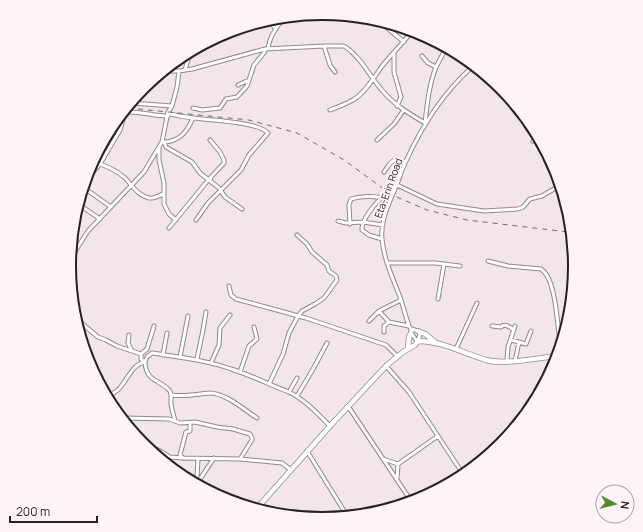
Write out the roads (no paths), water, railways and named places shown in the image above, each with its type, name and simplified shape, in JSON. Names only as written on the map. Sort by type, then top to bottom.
[{"type":"street","points":[[193,108],[202,110],[220,108],[226,99],[237,97],[247,86],[254,65],[264,53],[279,24]]},
{"type":"street","points":[[273,25],[276,29]]},
{"type":"street","points":[[387,29],[404,42]]},
{"type":"street","points":[[330,110],[353,100],[374,80],[394,52],[408,36]]},
{"type":"street","points":[[324,46],[330,65],[335,72]]},
{"type":"street","points":[[172,71],[185,70],[266,49],[344,46],[350,49],[395,104],[425,123],[434,74],[444,53]]},
{"type":"street","points":[[394,52],[394,72],[401,97],[395,104]]},
{"type":"street","points":[[422,56],[428,63],[436,68]]},
{"type":"street","points":[[185,70],[188,59]]},
{"type":"street","name":"Eta-Erin Road","points":[[410,330],[401,300],[387,263],[382,238],[383,225],[390,200],[405,162],[425,123],[438,104],[462,76],[470,70]]},
{"type":"street","points":[[76,250],[88,232],[100,218],[144,172],[163,142],[168,114],[172,106],[177,87],[179,71]]},
{"type":"street","points":[[238,85],[249,80]]},
{"type":"street","points":[[138,103],[172,106]]},
{"type":"street","points":[[130,111],[155,115],[168,114],[246,124],[260,128],[268,133],[249,155],[241,170],[208,203],[196,220]]},
{"type":"street","points":[[377,140],[394,124],[404,111]]},
{"type":"street","points":[[163,142],[172,141],[188,130],[194,118]]},
{"type":"street","points":[[95,170],[120,130],[123,120]]},
{"type":"street","points":[[169,228],[224,163],[220,152],[210,140]]},
{"type":"street","points":[[163,142],[166,147],[192,162],[200,173],[242,209]]},
{"type":"street","points":[[159,147],[164,204],[169,214],[176,220]]},
{"type":"street","points":[[384,172],[392,161],[396,159],[405,162]]},
{"type":"street","points":[[100,164],[116,172],[138,192],[149,198],[164,194]]},
{"type":"street","points":[[397,185],[437,204],[484,211],[518,209],[523,207],[530,199],[542,196],[555,189]]},
{"type":"street","points":[[88,191],[110,207]]},
{"type":"street","points":[[350,224],[349,205],[351,199],[357,196],[382,197],[390,200]]},
{"type":"street","points":[[382,197],[373,205],[372,210],[363,222],[362,230],[369,235],[382,238]]},
{"type":"street","points":[[83,208],[100,218]]},
{"type":"street","points":[[338,221],[350,224],[363,222],[383,225]]},
{"type":"street","points":[[269,384],[283,354],[289,333],[298,316],[302,311],[324,298],[337,280],[336,276],[329,271],[327,265],[312,252],[307,244],[298,235]]},
{"type":"street","points":[[488,261],[508,266],[541,269],[544,271],[548,277],[553,292],[559,331]]},
{"type":"street","points":[[387,263],[444,264],[460,266]]},
{"type":"street","points":[[438,299],[444,264]]},
{"type":"street","points":[[229,286],[231,295],[236,299],[298,316],[386,345],[397,356]]},
{"type":"street","points":[[369,321],[379,311],[401,300]]},
{"type":"street","points":[[456,349],[477,303]]},
{"type":"street","points":[[379,311],[389,322],[425,334],[434,342]]},
{"type":"street","points":[[197,360],[204,330],[206,312]]},
{"type":"street","points":[[211,363],[219,345],[220,328],[230,315]]},
{"type":"street","points":[[180,357],[188,316]]},
{"type":"street","points":[[384,332],[384,326],[389,322]]},
{"type":"street","points":[[83,324],[98,337],[124,349],[141,354]]},
{"type":"street","points":[[492,326],[501,327],[504,325],[514,330]]},
{"type":"street","points":[[141,354],[147,349],[154,326]]},
{"type":"street","points":[[507,361],[508,347],[515,326]]},
{"type":"street","points":[[240,372],[249,346],[257,339],[254,327]]},
{"type":"street","points":[[410,330],[414,338],[418,341],[434,342],[487,360],[515,362],[550,357]]},
{"type":"street","points":[[408,349],[410,330]]},
{"type":"street","points":[[260,504],[307,451],[386,366],[418,341],[420,336],[418,331]]},
{"type":"street","points":[[511,340],[526,344],[530,331]]},
{"type":"street","points":[[163,355],[167,333]]},
{"type":"street","points":[[124,349],[128,343],[129,335]]},
{"type":"street","points":[[297,396],[327,342]]},
{"type":"street","points":[[515,362],[519,342]]},
{"type":"street","points":[[128,343],[132,351]]},
{"type":"street","points":[[141,354],[141,359],[145,362]]},
{"type":"street","points":[[175,421],[170,390],[149,375],[146,370],[145,362],[147,357],[152,354],[197,360],[240,372],[297,396],[330,426]]},
{"type":"street","points":[[112,395],[118,390],[125,378],[139,363],[145,362]]},
{"type":"street","points":[[386,366],[409,392],[460,469]]},
{"type":"street","points":[[289,392],[297,378]]},
{"type":"street","points":[[172,395],[216,394],[228,399],[257,418]]},
{"type":"street","points":[[348,406],[408,496]]},
{"type":"street","points":[[128,418],[168,419],[180,423],[195,422],[233,429],[250,434],[252,440],[240,459]]},
{"type":"street","points":[[183,458],[180,455],[186,432],[190,431],[190,423]]},
{"type":"street","points":[[396,480],[398,464],[438,436]]},
{"type":"street","points":[[158,450],[170,457],[240,459],[282,463],[291,470]]},
{"type":"street","points":[[307,451],[344,511]]},
{"type":"street","points":[[199,480],[214,458]]},
{"type":"street","points":[[382,458],[398,464]]},
{"type":"street","points":[[196,478],[198,459]]},
{"type":"railway","points":[[133,108],[249,120],[297,133],[344,160],[392,195],[427,210],[467,220],[565,232]]}]
